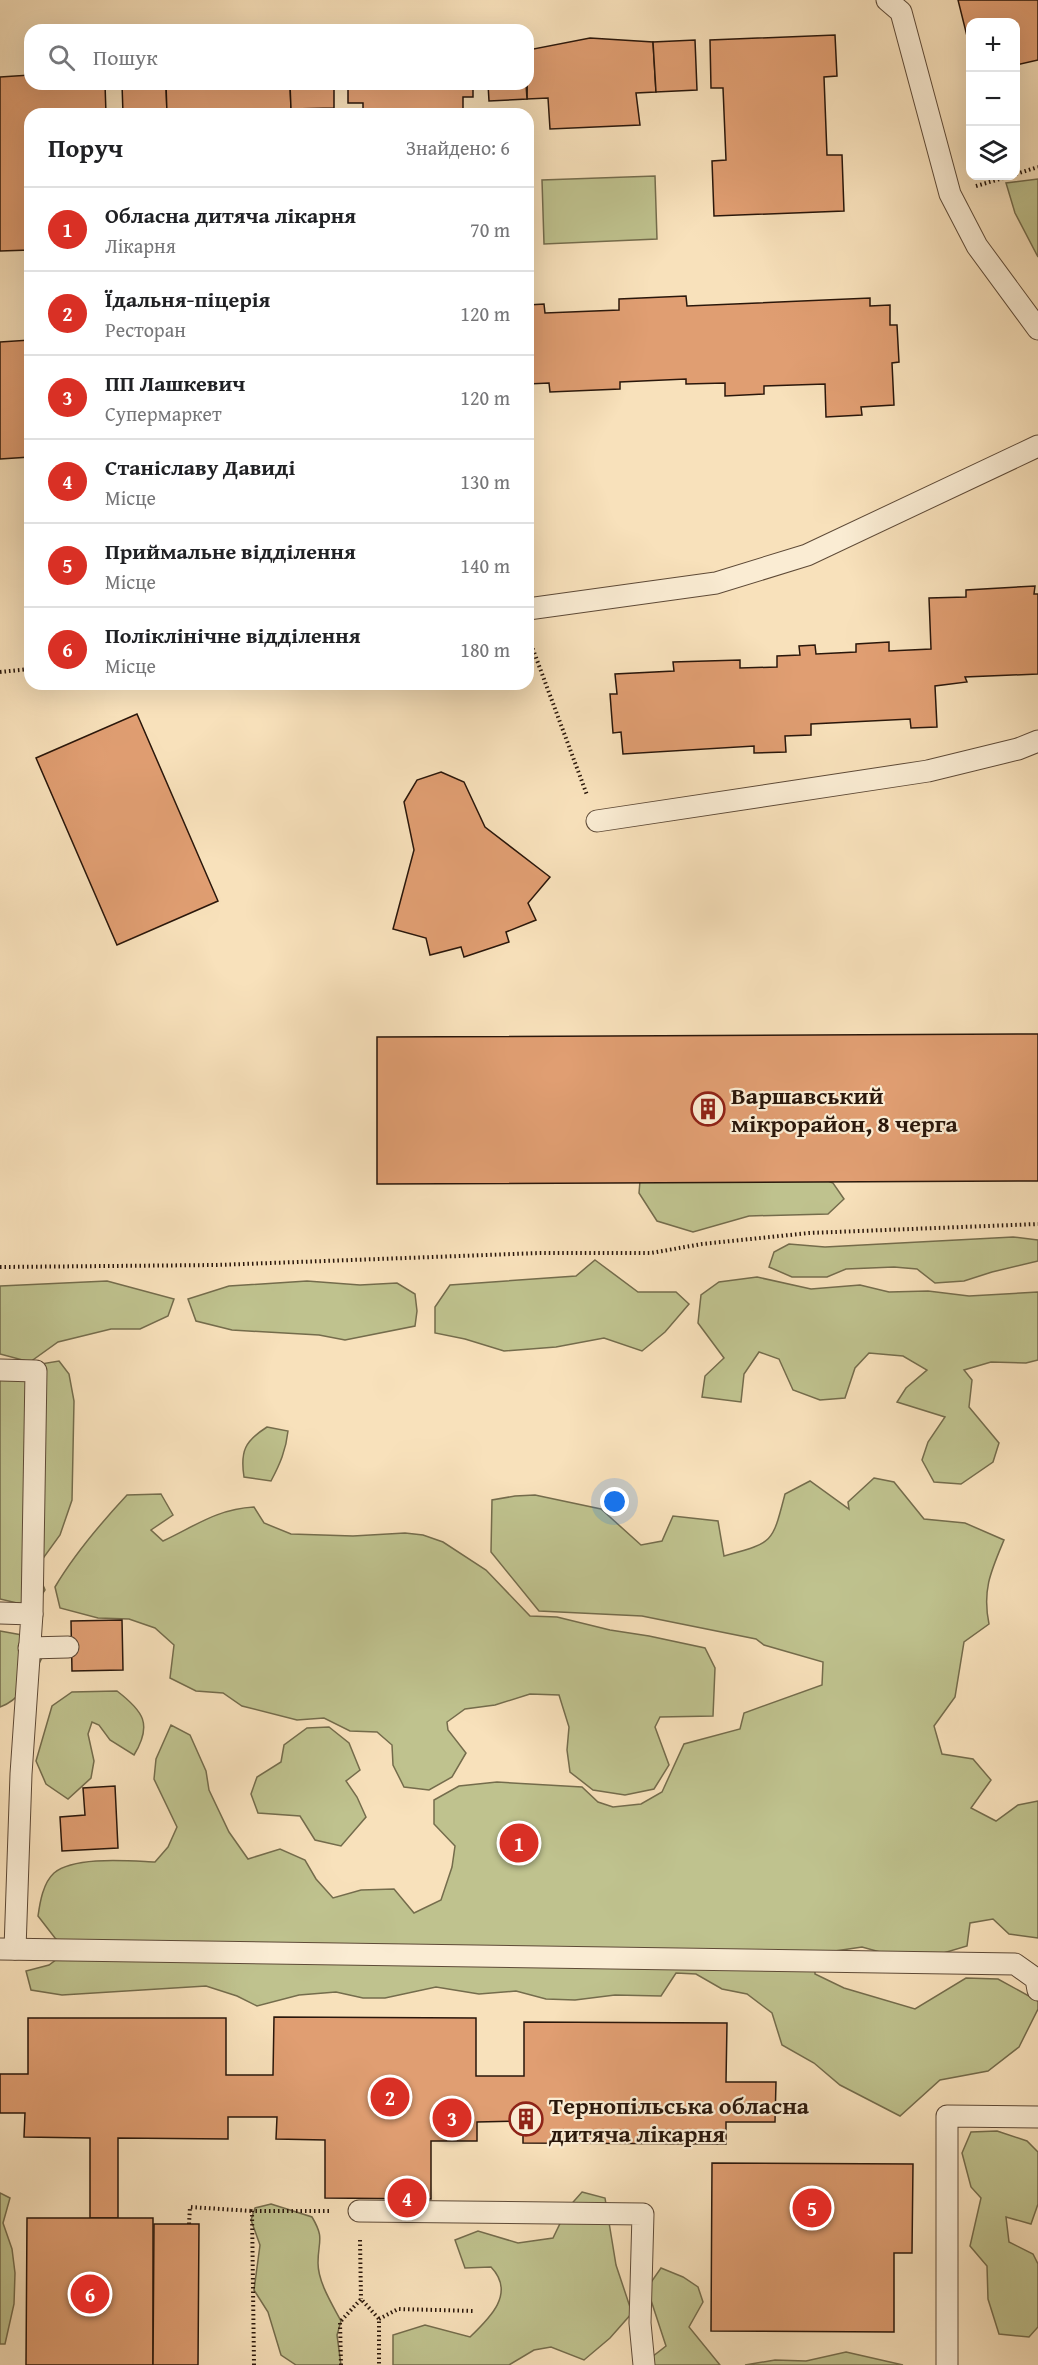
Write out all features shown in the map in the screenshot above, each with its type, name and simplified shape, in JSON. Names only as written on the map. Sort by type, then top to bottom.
[{"type":"lane","points":[[887,0],[901,12],[950,194],[977,246],[1038,329]]},
{"type":"lane","points":[[534,608],[716,583],[807,555],[1038,446]]},
{"type":"lane","points":[[597,821],[928,771],[1018,749],[1038,741]]},
{"type":"lane","points":[[0,1370],[36,1371],[32,1614],[8,1949],[1015,1964],[1036,1980],[1038,1990]]},
{"type":"lane","points":[[0,1613],[32,1614]]},
{"type":"lane","points":[[29,1648],[68,1647]]},
{"type":"lane","points":[[946,2365],[947,2116],[1038,2117]]},
{"type":"lane","points":[[359,2211],[643,2214],[640,2323],[644,2365]]},
{"type":"path","points":[[1020,173],[1038,167]]},
{"type":"path","points":[[534,652],[597,821]]},
{"type":"path","points":[[0,672],[24,670]]},
{"type":"path","points":[[0,1267],[217,1265],[540,1254],[651,1253],[702,1244],[809,1233],[1038,1224]]},
{"type":"path","points":[[189,2224],[190,2207],[252,2211],[359,2211],[361,2299],[379,2319],[380,2365]]},
{"type":"path","points":[[252,2211],[254,2365]]},
{"type":"path","points":[[340,2365],[340,2322],[361,2299]]},
{"type":"path","points":[[379,2319],[398,2309],[475,2311]]},
{"type":"green space","points":[[655,176],[657,239],[544,244],[542,180]]},
{"type":"green space","points":[[1038,179],[1038,257],[1015,213],[1006,183]]},
{"type":"green space","points":[[788,1165],[833,1183],[844,1199],[828,1214],[749,1216],[693,1232],[657,1221],[639,1193],[641,1169]]},
{"type":"green space","points":[[1013,1237],[1038,1240],[1038,1261],[964,1281],[935,1283],[917,1269],[894,1267],[846,1269],[827,1277],[792,1277],[769,1267],[774,1252],[789,1244],[825,1247]]},
{"type":"green space","points":[[595,1260],[638,1292],[676,1292],[689,1304],[665,1332],[642,1351],[604,1338],[556,1347],[504,1351],[435,1333],[435,1307],[450,1285],[576,1276]]},
{"type":"green space","points":[[757,1277],[811,1289],[860,1285],[889,1292],[928,1291],[969,1296],[1038,1292],[1038,1360],[1026,1363],[991,1362],[964,1370],[972,1380],[969,1407],[999,1443],[993,1462],[961,1484],[934,1482],[922,1460],[928,1442],[945,1417],[897,1402],[906,1388],[927,1370],[903,1356],[869,1353],[855,1368],[845,1398],[820,1400],[793,1390],[779,1359],[759,1352],[744,1374],[741,1402],[702,1397],[705,1376],[724,1358],[698,1323],[701,1295],[719,1282]]},
{"type":"green space","points":[[107,1281],[174,1299],[168,1316],[140,1329],[111,1329],[58,1342],[30,1362],[0,1354],[0,1286]]},
{"type":"green space","points":[[307,1281],[360,1285],[397,1283],[415,1294],[417,1311],[415,1326],[345,1340],[319,1335],[232,1330],[196,1321],[188,1299],[229,1286]]},
{"type":"green space","points":[[59,1361],[69,1374],[74,1401],[72,1500],[60,1535],[36,1568],[45,1590],[34,1607],[0,1599],[0,1363],[23,1367]]},
{"type":"green space","points":[[267,1427],[288,1431],[277,1469],[271,1481],[244,1477],[243,1460],[246,1447]]},
{"type":"green space","points":[[874,1478],[894,1482],[924,1519],[965,1523],[1004,1540],[987,1591],[989,1624],[964,1642],[955,1697],[934,1726],[942,1754],[973,1759],[991,1780],[971,1808],[996,1821],[1018,1805],[1038,1801],[1038,1938],[1009,1934],[993,1919],[970,1923],[967,1946],[930,1957],[898,1957],[862,1947],[815,1954],[815,1974],[844,1988],[915,2009],[966,1978],[998,1979],[1038,2001],[1038,2009],[1019,2047],[988,2071],[940,2080],[900,2116],[840,2085],[814,2063],[782,2045],[772,2013],[747,1994],[722,1989],[696,1974],[676,1973],[661,1996],[615,1995],[575,2000],[546,1999],[516,1991],[479,1994],[436,1987],[385,1998],[363,1998],[336,1992],[299,1995],[257,2006],[237,1996],[206,1986],[62,1995],[31,1990],[26,1971],[49,1965],[69,1950],[55,1938],[38,1916],[41,1899],[50,1877],[63,1868],[88,1862],[155,1862],[168,1847],[177,1827],[154,1779],[156,1759],[171,1725],[190,1735],[206,1771],[209,1790],[229,1832],[248,1859],[280,1849],[305,1860],[316,1879],[333,1898],[361,1890],[394,1889],[414,1913],[441,1900],[452,1867],[455,1846],[434,1824],[434,1800],[459,1786],[497,1782],[582,1787],[598,1802],[613,1807],[641,1804],[662,1792],[684,1744],[740,1729],[744,1713],[822,1685],[823,1662],[764,1645],[756,1639],[642,1616],[539,1611],[491,1552],[492,1500],[535,1495],[601,1509],[641,1545],[662,1541],[673,1516],[718,1521],[724,1556],[753,1547],[768,1538],[777,1523],[785,1494],[810,1481],[849,1509],[848,1502]]},
{"type":"green space","points":[[161,1494],[173,1515],[151,1530],[163,1541],[217,1515],[254,1507],[264,1523],[291,1534],[353,1536],[405,1533],[423,1535],[443,1542],[486,1570],[530,1616],[557,1617],[610,1630],[705,1648],[715,1668],[713,1716],[660,1717],[655,1727],[669,1765],[654,1789],[625,1795],[593,1790],[570,1772],[567,1750],[569,1727],[559,1695],[530,1694],[495,1705],[465,1709],[447,1722],[448,1730],[466,1753],[452,1777],[429,1790],[404,1787],[393,1765],[392,1745],[377,1732],[350,1731],[324,1718],[297,1720],[242,1706],[223,1693],[196,1691],[170,1678],[174,1645],[155,1628],[129,1619],[98,1618],[60,1608],[55,1587],[80,1550],[108,1516],[127,1495]]},
{"type":"green space","points":[[0,1631],[33,1637],[42,1658],[20,1693],[0,1707]]},
{"type":"green space","points":[[117,1691],[139,1712],[144,1726],[140,1744],[134,1755],[110,1740],[99,1725],[92,1722],[88,1734],[94,1761],[91,1778],[68,1799],[46,1784],[36,1761],[52,1706],[72,1692]]},
{"type":"green space","points":[[329,1727],[349,1743],[360,1770],[346,1781],[357,1797],[366,1817],[341,1846],[315,1840],[300,1816],[258,1813],[251,1794],[257,1777],[281,1762],[284,1745],[307,1728]]},
{"type":"green space","points":[[997,2131],[1027,2141],[1038,2152],[1038,2204],[1031,2224],[1006,2217],[1009,2242],[1033,2254],[1038,2264],[1038,2327],[1029,2337],[999,2334],[988,2299],[987,2266],[970,2246],[981,2198],[971,2187],[962,2153],[971,2132]]},
{"type":"green space","points":[[582,2192],[605,2198],[616,2265],[632,2313],[610,2338],[584,2360],[551,2347],[534,2350],[509,2365],[393,2365],[393,2335],[425,2325],[470,2337],[497,2305],[501,2296],[498,2277],[491,2267],[465,2268],[455,2240],[478,2231],[518,2243],[553,2238],[567,2209]]},
{"type":"green space","points":[[0,2193],[10,2198],[3,2223],[12,2249],[15,2273],[14,2304],[5,2344],[0,2344]]},
{"type":"green space","points":[[271,2204],[312,2217],[316,2224],[320,2235],[318,2263],[320,2278],[341,2321],[337,2335],[341,2365],[296,2365],[281,2355],[268,2312],[254,2290],[260,2245],[251,2220],[255,2208]]},
{"type":"green space","points":[[661,2268],[683,2277],[698,2287],[703,2302],[689,2327],[720,2365],[649,2365],[648,2360],[666,2346],[647,2288]]},
{"type":"green space","points":[[846,2352],[903,2365],[745,2365],[775,2360],[806,2361]]},
{"type":"building","points":[[958,0],[1038,0],[1038,60],[1020,64],[1020,18],[966,18],[966,32]]},
{"type":"building","points":[[835,35],[837,76],[824,77],[827,155],[842,155],[844,211],[714,216],[712,161],[726,160],[723,88],[711,88],[710,40]]},
{"type":"building","points":[[590,38],[653,42],[656,92],[636,93],[640,125],[550,129],[548,98],[527,99],[527,90],[534,90],[534,49]]},
{"type":"building","points":[[695,40],[697,90],[656,92],[653,42]]},
{"type":"building","points":[[24,75],[24,90],[105,90],[106,108],[24,108],[24,250],[0,251],[0,77]]},
{"type":"building","points":[[122,90],[166,90],[167,108],[123,108]]},
{"type":"building","points":[[166,90],[290,90],[291,108],[167,108]]},
{"type":"building","points":[[290,90],[334,90],[334,108],[291,108]]},
{"type":"building","points":[[348,90],[473,90],[473,97],[463,97],[463,108],[363,108],[363,103],[348,103]]},
{"type":"building","points":[[488,90],[526,90],[527,99],[489,101]]},
{"type":"building","points":[[686,296],[687,306],[870,298],[870,306],[890,305],[890,325],[897,325],[899,362],[892,363],[894,405],[861,407],[862,415],[826,417],[825,384],[764,386],[764,394],[725,396],[725,383],[686,384],[686,379],[620,382],[620,389],[550,392],[549,383],[534,384],[534,305],[544,304],[545,313],[619,310],[619,299]]},
{"type":"building","points":[[24,340],[24,457],[0,459],[0,342]]},
{"type":"building","points":[[1035,586],[1034,594],[1038,594],[1038,674],[965,677],[967,682],[935,686],[937,727],[911,728],[910,719],[811,724],[811,735],[785,736],[786,752],[754,753],[754,746],[623,754],[621,732],[613,733],[610,694],[617,694],[615,674],[674,671],[673,662],[740,660],[740,668],[777,667],[777,656],[800,655],[799,646],[815,645],[816,654],[856,652],[856,644],[889,642],[889,651],[931,649],[929,598],[966,597],[966,590]]},
{"type":"building","points":[[137,714],[218,901],[117,945],[36,758]]},
{"type":"building","points":[[441,772],[464,782],[485,827],[550,877],[528,903],[536,920],[506,932],[509,942],[464,957],[461,947],[430,955],[426,938],[393,929],[414,850],[404,802],[417,780]]},
{"type":"building","name":"Варшавський мікрорайон, 8 черга","points":[[1038,1034],[1038,1181],[377,1184],[377,1037]]},
{"type":"building","points":[[122,1620],[123,1670],[72,1671],[71,1621]]},
{"type":"building","points":[[115,1786],[118,1848],[62,1851],[60,1817],[85,1815],[83,1788]]},
{"type":"building","name":"Тернопільська обласна дитяча лікарня","points":[[274,2017],[476,2018],[476,2076],[524,2076],[524,2022],[727,2023],[726,2082],[776,2082],[775,2122],[726,2122],[726,2144],[523,2143],[523,2121],[477,2122],[477,2141],[431,2141],[431,2199],[325,2198],[325,2140],[276,2139],[277,2117],[228,2117],[228,2139],[118,2138],[118,2218],[90,2218],[90,2138],[24,2137],[25,2113],[0,2113],[0,2074],[28,2074],[28,2018],[226,2018],[226,2075],[273,2075]]},
{"type":"building","points":[[712,2163],[913,2164],[912,2253],[894,2253],[894,2332],[711,2331]]},
{"type":"building","points":[[27,2218],[153,2218],[153,2365],[26,2365]]},
{"type":"building","points":[[154,2224],[199,2224],[198,2365],[153,2365]]},
{"type":"place","name":"Варшавський мікрорайон, 8 черга","points":[[708,1109]]},
{"type":"place","name":"Обласна дитяча лікарня","points":[[519,1843]]},
{"type":"place","name":"Їдальня-піцерія","points":[[390,2097]]},
{"type":"place","name":"ПП Лашкевич","points":[[452,2118]]},
{"type":"place","name":"Тернопільська обласна дитяча лікарня","points":[[526,2119]]},
{"type":"place","name":"Станіславу Давиді","points":[[407,2198]]},
{"type":"place","name":"Приймальне відділення","points":[[812,2208]]},
{"type":"place","name":"Поліклінічне відділення","points":[[90,2294]]}]
